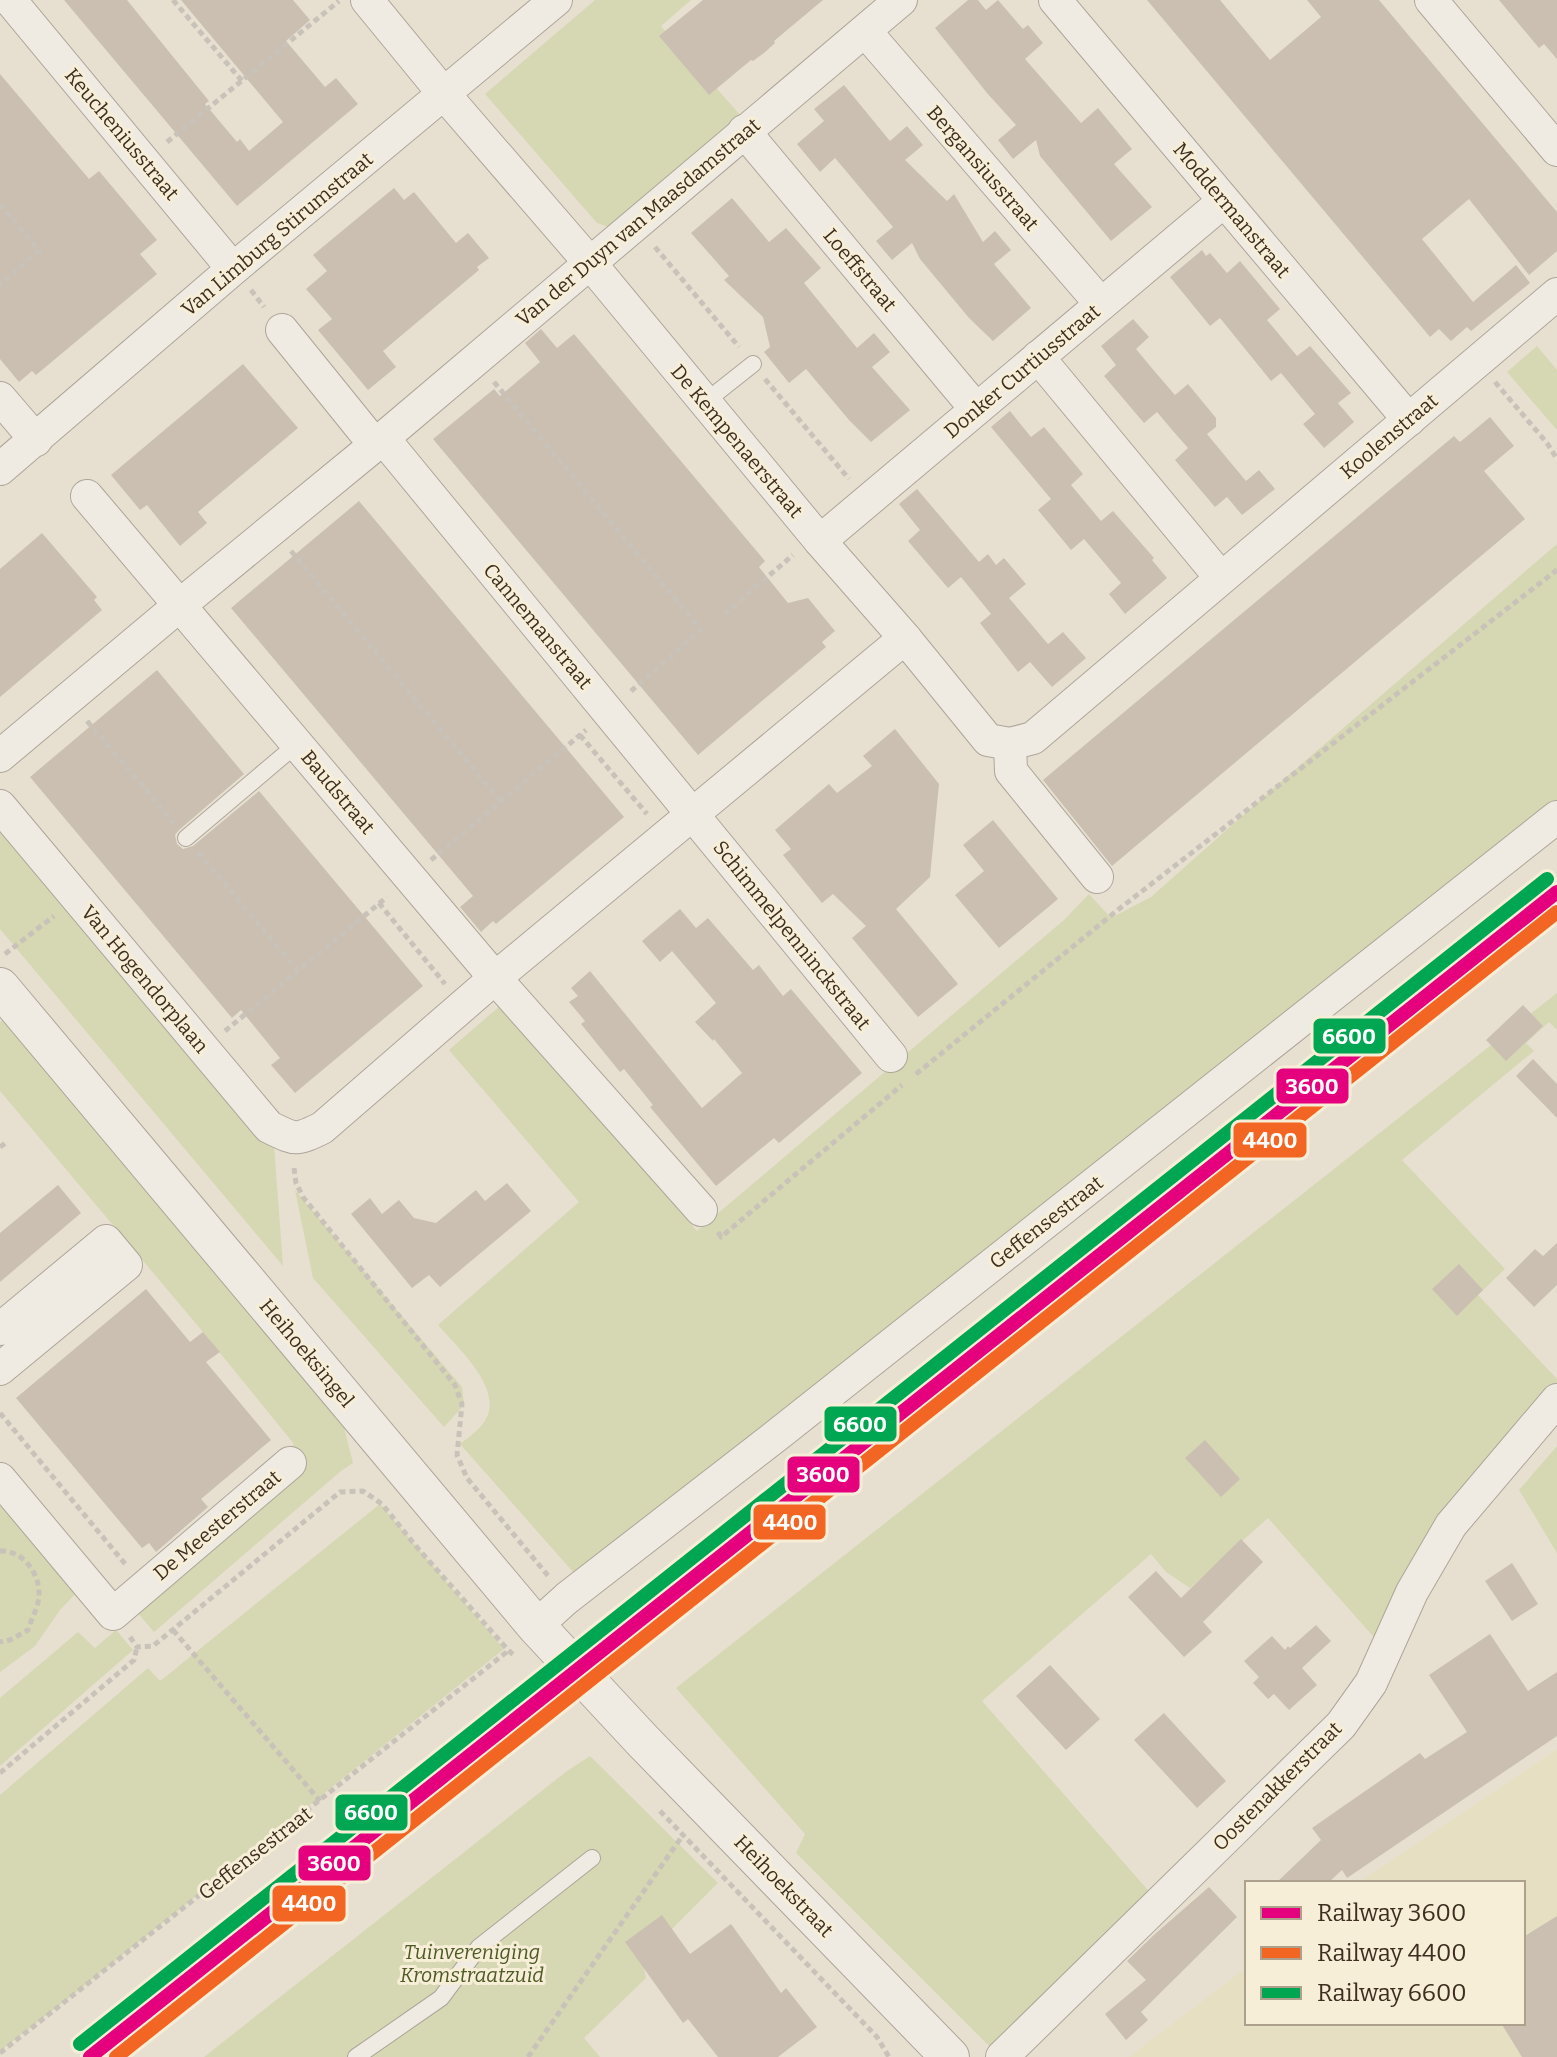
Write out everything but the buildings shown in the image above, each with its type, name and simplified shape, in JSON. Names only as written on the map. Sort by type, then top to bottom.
[{"type":"street","name":"Keucheniusstraat","points":[[10,0],[233,269]]},
{"type":"street","name":"De Kempenaerstraat","points":[[367,0],[988,740],[1010,744]]},
{"type":"street","name":"Van Limburg Stirumstraat","points":[[0,469],[233,269],[556,0]]},
{"type":"street","name":"Van der Duyn van Maasdamstraat","points":[[0,756],[379,442],[901,0]]},
{"type":"street","name":"Moddermanstraat","points":[[1055,0],[1409,420]]},
{"type":"street","points":[[1431,0],[1557,150]]},
{"type":"street","name":"Bergansiusstraat","points":[[865,31],[1101,304]]},
{"type":"street","name":"Loeffstraat","points":[[744,131],[976,409]]},
{"type":"street","name":"Donker Curtiusstraat","points":[[818,538],[1224,201]]},
{"type":"street","name":"Koolenstraat","points":[[1010,744],[1033,738],[1557,294]]},
{"type":"street","points":[[282,330],[379,442]]},
{"type":"street","points":[[1038,357],[1221,578]]},
{"type":"street","points":[[0,398],[36,440]]},
{"type":"street","name":"Cannemanstraat","points":[[379,442],[693,814]]},
{"type":"street","points":[[87,496],[180,605]]},
{"type":"street","name":"Baudstraat","points":[[180,605],[495,978]]},
{"type":"street","points":[[294,1138],[322,1128],[495,978],[905,638]]},
{"type":"street","points":[[1010,744],[1011,771],[1097,877]]},
{"type":"street","name":"Van Hogendorplaan","points":[[0,806],[269,1127],[294,1138]]},
{"type":"street","name":"Schimmelpenninckstraat","points":[[693,814],[891,1056]]},
{"type":"street","name":"Geffensestraat","points":[[522,1638],[567,1598],[1557,817]]},
{"type":"street","points":[[495,978],[701,1210]]},
{"type":"street","name":"Heihoeksingel","points":[[0,987],[522,1638],[618,1715]]},
{"type":"street","points":[[0,1329],[106,1241],[126,1265],[0,1369]]},
{"type":"street","name":"Oostenakkerstraat","points":[[1002,2057],[1341,1725],[1371,1683],[1412,1592],[1451,1525],[1557,1400]]},
{"type":"street","name":"De Meesterstraat","points":[[113,1614],[290,1463]]},
{"type":"street","points":[[0,1479],[113,1614]]},
{"type":"street","name":"Heihoekstraat","points":[[618,1715],[950,2057]]},
{"type":"lane","points":[[705,402],[753,364]]},
{"type":"lane","points":[[186,838],[297,744]]},
{"type":"lane","points":[[356,2057],[441,1998],[479,1947],[592,1858]]},
{"type":"path","points":[[173,0],[242,81]]},
{"type":"path","points":[[144,161],[339,0]]},
{"type":"path","points":[[0,204],[39,251],[0,285]]},
{"type":"path","points":[[233,269],[282,330]]},
{"type":"path","points":[[204,1049],[609,712],[701,630],[475,360]]},
{"type":"path","points":[[1478,362],[1557,459]]},
{"type":"path","points":[[272,529],[501,802]]},
{"type":"path","points":[[724,614],[818,538]]},
{"type":"path","points":[[701,1210],[721,1237],[1119,909],[1557,570]]},
{"type":"path","points":[[580,735],[666,836]]},
{"type":"path","points":[[0,959],[77,898]]},
{"type":"path","points":[[379,903],[464,1006]]},
{"type":"path","points":[[294,1138],[296,1183],[303,1197],[455,1385],[462,1404],[457,1455],[467,1478],[567,1598]]},
{"type":"path","points":[[0,1147],[8,1141]]},
{"type":"path","name":"De Meesterstraat","points":[[0,1413],[144,1587]]},
{"type":"path","points":[[137,1647],[153,1646],[340,1492],[363,1491],[382,1504],[415,1545],[522,1638]]},
{"type":"path","points":[[0,1551],[8,1551],[22,1559],[35,1573],[40,1595],[28,1630],[0,1642]]},
{"type":"path","points":[[0,1773],[134,1660],[137,1647],[113,1614]]},
{"type":"path","points":[[173,1630],[320,1801]]},
{"type":"path","name":"Geffensestraat","points":[[0,2053],[522,1638]]},
{"type":"path","points":[[528,2057],[683,1835],[877,2037],[889,2057]]},
{"type":"shaded area","points":[[1557,1749],[1557,2057],[1129,2057],[1245,1969],[1245,2025],[1525,2025],[1525,1881],[1361,1881]]},
{"type":"green space","points":[[595,0],[691,0],[661,26],[742,117],[611,228],[597,223],[485,94]]},
{"type":"green space","points":[[1537,346],[1557,370],[1557,430],[1507,372]]},
{"type":"green space","points":[[1557,544],[1557,811],[581,1581],[460,1444],[479,1429],[487,1417],[490,1405],[488,1393],[475,1368],[438,1325],[579,1202],[449,1050],[501,1005],[697,1231],[1064,920],[1089,894],[1111,918],[1151,897]]},
{"type":"green space","points":[[0,818],[274,1145],[283,1266],[0,929]]},
{"type":"green space","points":[[1557,993],[1557,1030],[1549,1022],[1526,1043],[1534,1051],[1402,1160],[1505,1269],[1478,1295],[1557,1379],[1557,1385],[1380,1644],[1268,1518],[1190,1588],[1166,1572],[1151,1554],[982,1701],[1154,1897],[996,2053],[796,1853],[805,1834],[676,1688]]},
{"type":"green space","points":[[4,1019],[344,1427],[353,1463],[154,1632],[137,1612],[294,1444],[0,1091],[0,1022]]},
{"type":"green space","points":[[295,1190],[462,1387],[464,1405],[444,1427],[313,1278]]},
{"type":"green space","points":[[1557,1446],[1557,1553],[1519,1490]]},
{"type":"green space","points":[[0,1496],[79,1590],[60,1610],[35,1646],[0,1672]]},
{"type":"green space","points":[[380,1504],[504,1649],[0,2051],[0,1795],[148,1668],[160,1681]]},
{"type":"green space","points":[[116,1630],[133,1650],[0,1766],[0,1698],[78,1632],[95,1648]]},
{"type":"green space","name":"Tuinvereniging Kromstraatzuid","points":[[590,1756],[718,1883],[642,1959],[646,1978],[584,2038],[600,2057],[204,2057],[567,1771]]},
{"type":"rail line","name":"6600","points":[[80,2044],[1547,879]]},
{"type":"rail line","name":"3600","points":[[90,2057],[1557,892]]},
{"type":"rail line","name":"4400","points":[[116,2057],[1557,912]]}]
